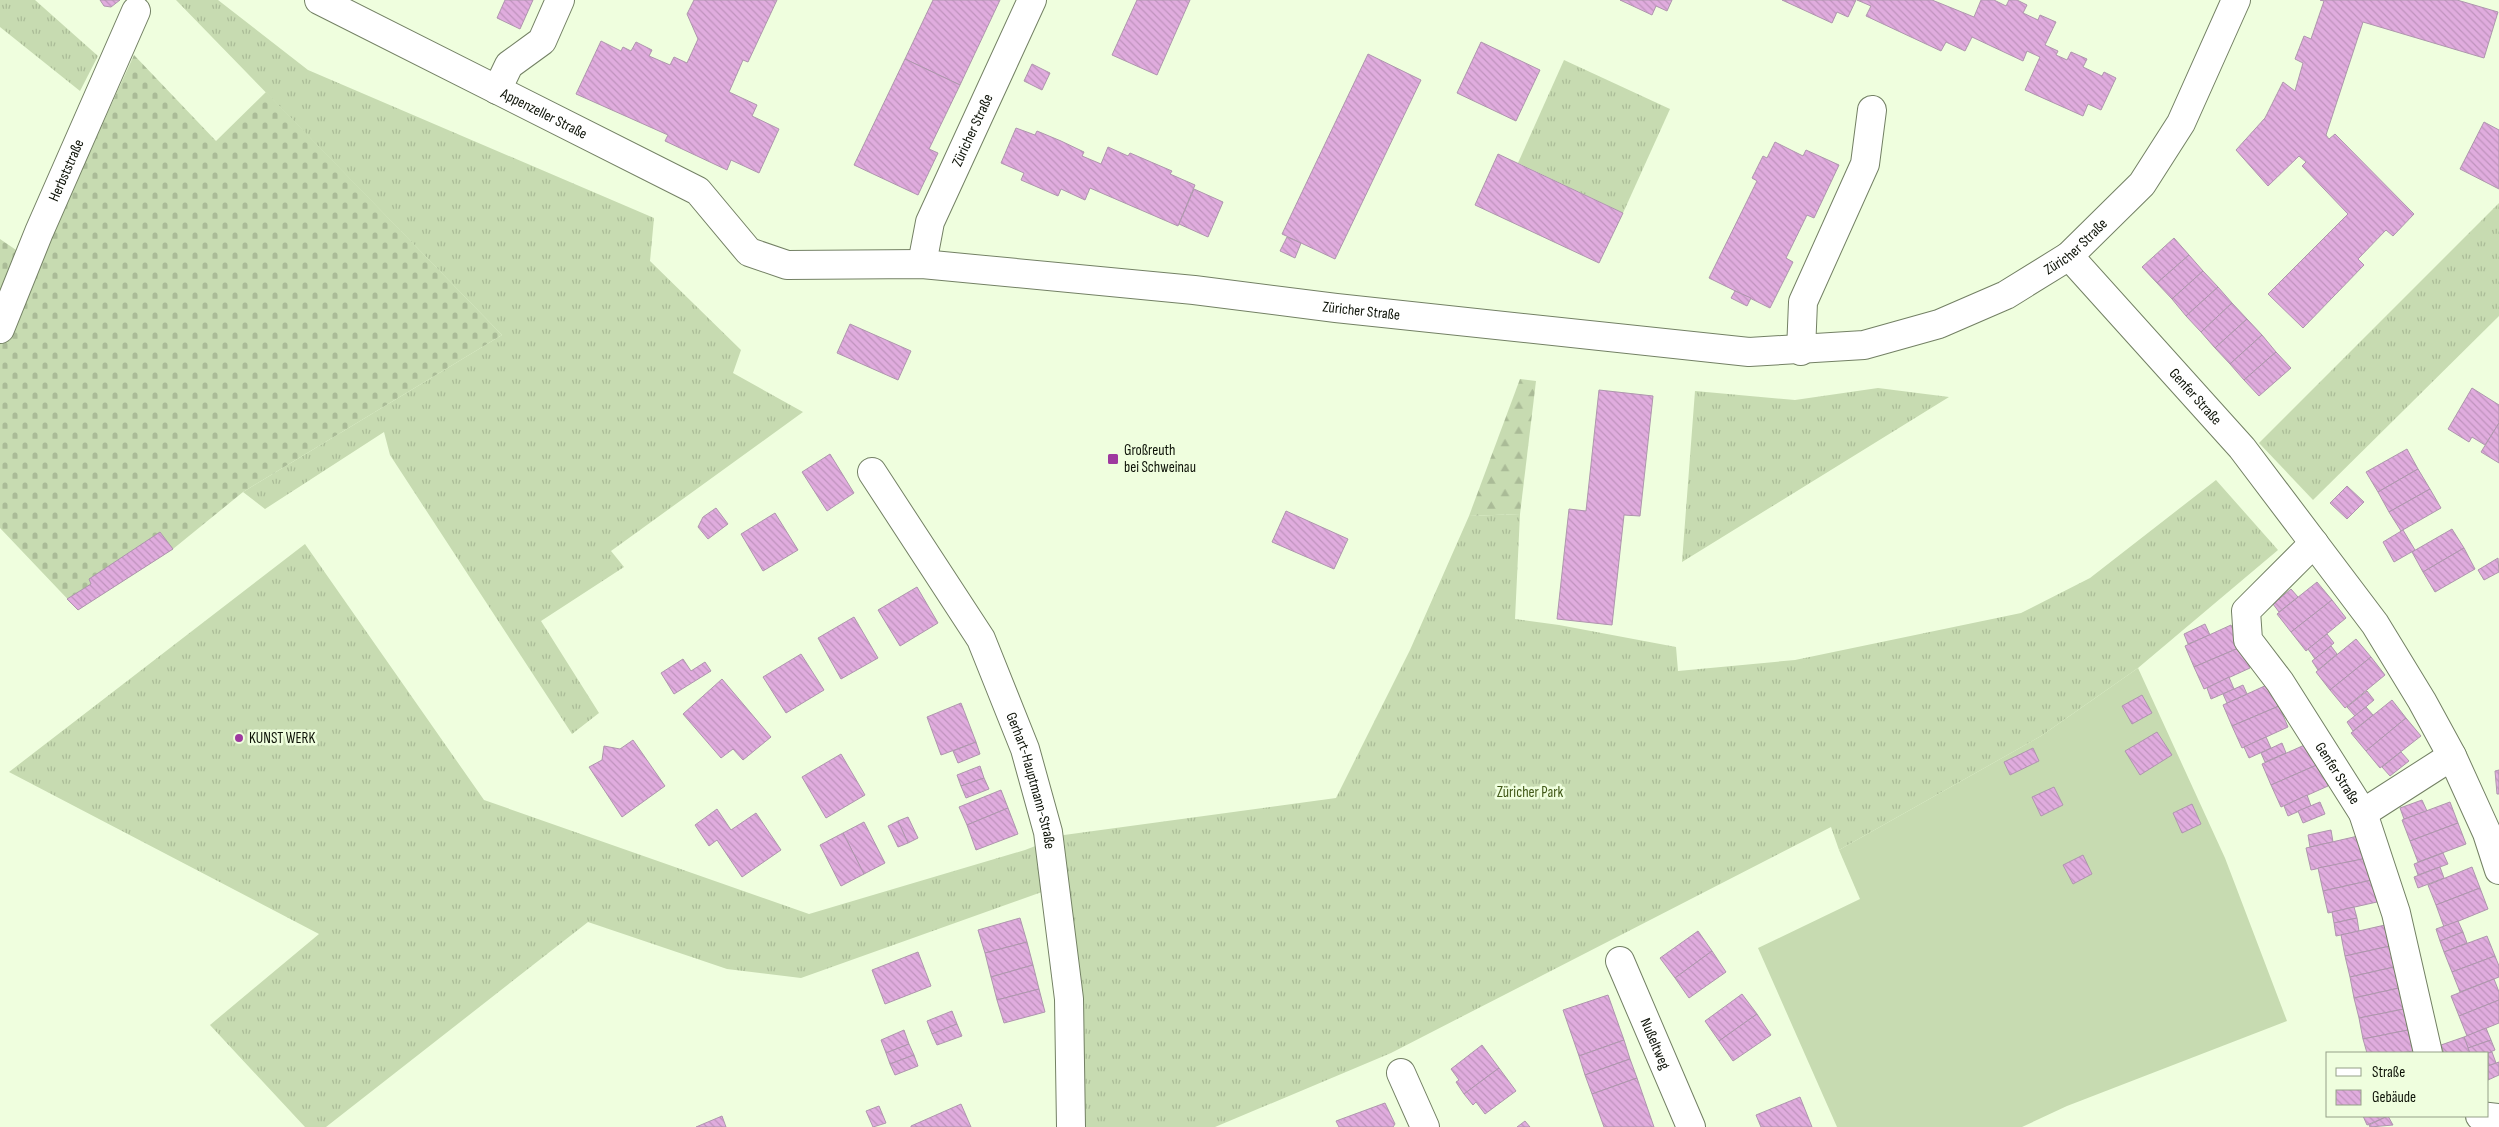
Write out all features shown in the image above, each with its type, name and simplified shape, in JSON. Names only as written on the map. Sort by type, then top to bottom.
[{"type":"street","name":"Appenzeller Straße","points":[[318,0],[698,191],[750,252]]},
{"type":"street","points":[[497,90],[508,65],[542,41],[560,0]]},
{"type":"street","name":"Züricher Straße","points":[[922,264],[930,222],[1032,0]]},
{"type":"street","name":"Züricher Straße","points":[[750,252],[787,265],[922,264],[1194,290],[1740,351],[1801,351],[1864,345],[1939,324],[2006,295],[2069,256],[2142,184],[2181,123],[2236,0]]},
{"type":"street","name":"Herbststraße","points":[[0,329],[39,232],[136,11]]},
{"type":"street","points":[[1801,351],[1803,302],[1865,164],[1872,110]]},
{"type":"street","name":"Genfer Straße","points":[[2069,256],[2242,448],[2375,624],[2422,701],[2452,756],[2487,833],[2499,870]]},
{"type":"street","name":"Gerhart-Hauptmann-Straße","points":[[872,472],[981,639],[1025,749],[1048,832],[1069,999],[1071,1127]]},
{"type":"street","name":"Genfer Straße","points":[[2314,543],[2246,611],[2248,640],[2280,682],[2363,814],[2396,913],[2428,1052]]},
{"type":"street","name":"Genfer Straße","points":[[2363,814],[2452,756]]},
{"type":"street","name":"Nußeltweg","points":[[1620,961],[1690,1127]]},
{"type":"street","points":[[1401,1073],[1425,1127]]},
{"type":"green space","points":[[0,0],[35,0],[98,56],[80,91],[0,27]]},
{"type":"green space","points":[[176,0],[218,0],[308,70],[654,218],[650,261],[741,350],[733,373],[803,412],[611,551],[624,567],[541,621],[599,713],[572,734],[390,455],[384,432],[265,509],[243,492],[502,335]]},
{"type":"green space","points":[[134,55],[216,141],[266,92],[502,335],[243,492],[173,549],[78,610],[0,528],[0,239],[38,265]]},
{"type":"green space","points":[[1564,60],[1670,109],[1623,213],[1518,163]]},
{"type":"green space","points":[[2499,203],[2499,316],[2313,500],[2259,443]]},
{"type":"green space","points":[[1520,379],[1536,381],[1520,514],[1469,516]]},
{"type":"green space","points":[[1878,388],[1949,397],[1682,562],[1695,391],[1795,400]]},
{"type":"green space","name":"Züricher Park","points":[[2216,480],[2278,550],[2138,668],[2041,736],[1839,850],[1831,827],[1391,1053],[1215,1127],[1084,1127],[1067,883],[801,978],[727,969],[588,922],[326,1127],[305,1127],[210,1025],[319,934],[9,772],[305,544],[484,800],[809,914],[1025,850],[1064,835],[1336,798],[1410,650],[1469,516],[1520,514],[1515,619],[1559,625],[1676,647],[1678,671],[1795,660],[2021,613],[2090,578]]},
{"type":"green space","points":[[2138,668],[2225,858],[2287,1021],[2067,1106],[2022,1127],[1837,1127],[1758,948],[1860,899],[1839,850],[2041,736]]},
{"type":"building","points":[[100,0],[120,0],[111,7],[104,6]]},
{"type":"building","points":[[505,0],[533,0],[520,29],[497,18]]},
{"type":"building","points":[[694,0],[777,0],[748,62],[743,60],[729,92],[757,105],[752,116],[779,129],[759,173],[731,160],[727,170],[665,141],[668,135],[576,94],[601,41],[621,51],[623,47],[631,51],[636,42],[652,50],[649,56],[670,65],[674,57],[687,63],[698,39],[687,14]]},
{"type":"building","points":[[933,0],[1000,0],[960,85],[905,59]]},
{"type":"building","points":[[1137,0],[1190,0],[1157,75],[1112,55]]},
{"type":"building","points":[[1620,0],[1672,0],[1667,11],[1656,6],[1652,15]]},
{"type":"building","points":[[1782,0],[1856,0],[1848,17],[1837,12],[1832,23]]},
{"type":"building","points":[[1857,0],[1932,0],[1974,17],[1981,0],[1994,0],[2006,6],[2009,0],[2017,0],[2027,5],[2023,13],[2038,20],[2040,15],[2056,22],[2045,45],[2058,51],[2056,55],[2067,60],[2071,52],[2087,59],[2083,67],[2102,76],[2104,72],[2116,78],[2101,110],[2088,104],[2083,116],[2025,90],[2040,57],[2027,51],[2023,61],[1972,37],[1965,51],[1946,42],[1941,51],[1866,16],[1871,6]]},
{"type":"building","points":[[2320,0],[2457,0],[2498,12],[2484,58],[2363,22],[2326,135],[2329,139],[2335,134],[2414,214],[2393,236],[2386,230],[2358,259],[2364,265],[2303,328],[2268,294],[2348,214],[2302,166],[2306,162],[2299,156],[2268,186],[2236,150],[2265,118],[2283,82],[2295,91],[2303,63],[2295,59],[2304,36],[2311,39],[2324,1]]},
{"type":"building","points":[[1481,42],[1540,70],[1516,121],[1457,93]]},
{"type":"building","points":[[1368,54],[1421,80],[1335,259],[1282,234]]},
{"type":"building","points":[[905,59],[960,85],[929,149],[938,153],[918,195],[854,165]]},
{"type":"building","points":[[1032,64],[1050,73],[1042,90],[1024,81]]},
{"type":"building","points":[[2484,122],[2499,130],[2499,189],[2460,169]]},
{"type":"building","points":[[1016,128],[1035,135],[1037,131],[1061,141],[1084,152],[1082,156],[1101,164],[1108,147],[1128,156],[1130,153],[1172,171],[1170,174],[1195,185],[1178,226],[1090,188],[1085,200],[1061,189],[1058,196],[1021,180],[1024,173],[1001,163]]},
{"type":"building","points":[[1775,142],[1803,156],[1806,150],[1839,165],[1814,218],[1807,215],[1786,258],[1793,262],[1770,308],[1709,278],[1757,181],[1752,178],[1763,156],[1767,158]]},
{"type":"building","points":[[1498,154],[1623,213],[1599,263],[1475,205]]},
{"type":"building","points":[[1194,189],[1223,202],[1208,237],[1179,224]]},
{"type":"building","points":[[1287,237],[1301,243],[1295,258],[1280,251]]},
{"type":"building","points":[[2174,238],[2189,255],[2157,283],[2142,267]]},
{"type":"building","points":[[2189,255],[2203,271],[2172,299],[2157,283]]},
{"type":"building","points":[[2203,271],[2218,287],[2186,316],[2172,299]]},
{"type":"building","points":[[2218,287],[2232,303],[2201,332],[2186,316]]},
{"type":"building","points":[[1735,291],[1751,298],[1747,306],[1731,298]]},
{"type":"building","points":[[2232,303],[2247,319],[2215,348],[2201,332]]},
{"type":"building","points":[[2247,319],[2262,335],[2230,364],[2215,348]]},
{"type":"building","points":[[850,324],[911,351],[898,380],[837,353]]},
{"type":"building","points":[[2262,335],[2276,352],[2244,380],[2230,364]]},
{"type":"building","points":[[2276,352],[2291,368],[2259,396],[2244,380]]},
{"type":"building","points":[[2472,388],[2499,405],[2499,423],[2485,445],[2472,437],[2469,442],[2448,429]]},
{"type":"building","points":[[1599,390],[1653,396],[1640,516],[1624,515],[1612,625],[1557,619],[1569,509],[1586,511]]},
{"type":"building","points":[[2499,423],[2499,463],[2481,452]]},
{"type":"building","points":[[2407,449],[2418,469],[2378,492],[2366,472]]},
{"type":"building","points":[[830,454],[854,493],[827,511],[802,472]]},
{"type":"building","points":[[2418,469],[2430,489],[2389,512],[2378,492]]},
{"type":"building","points":[[2347,486],[2364,502],[2347,519],[2330,503]]},
{"type":"building","points":[[2430,489],[2441,508],[2401,531],[2389,512]]},
{"type":"building","points":[[716,508],[728,524],[708,539],[698,527],[703,517]]},
{"type":"building","points":[[1286,511],[1348,539],[1334,569],[1272,542]]},
{"type":"building","points":[[775,513],[798,550],[763,571],[741,534]]},
{"type":"building","points":[[2452,529],[2464,548],[2423,572],[2412,552]]},
{"type":"building","points":[[2403,530],[2415,550],[2394,562],[2383,542]]},
{"type":"building","points":[[160,532],[173,549],[78,610],[67,599],[91,584],[89,579]]},
{"type":"building","points":[[2464,548],[2475,569],[2435,592],[2423,572]]},
{"type":"building","points":[[2498,558],[2499,572],[2484,580],[2478,570]]},
{"type":"building","points":[[2317,582],[2332,600],[2291,632],[2277,614]]},
{"type":"building","points":[[917,587],[938,623],[900,646],[878,610]]},
{"type":"building","points":[[2291,589],[2298,597],[2279,612],[2273,604]]},
{"type":"building","points":[[2332,600],[2346,618],[2306,651],[2291,632]]},
{"type":"building","points":[[854,617],[878,658],[841,679],[818,638]]},
{"type":"building","points":[[2205,624],[2210,635],[2188,644],[2184,634]]},
{"type":"building","points":[[2231,625],[2241,647],[2194,667],[2185,646]]},
{"type":"building","points":[[2327,634],[2334,643],[2315,659],[2308,649]]},
{"type":"building","points":[[2356,639],[2371,657],[2330,690],[2316,672]]},
{"type":"building","points":[[2331,646],[2337,654],[2318,670],[2312,661]]},
{"type":"building","points":[[2241,647],[2250,668],[2204,689],[2194,667]]},
{"type":"building","points":[[801,654],[824,690],[786,713],[763,677]]},
{"type":"building","points":[[2371,657],[2385,675],[2345,708],[2330,690]]},
{"type":"building","points":[[683,659],[691,671],[705,662],[711,671],[674,694],[661,673]]},
{"type":"building","points":[[2229,677],[2234,689],[2211,699],[2207,688]]},
{"type":"building","points":[[722,679],[771,737],[743,760],[733,749],[721,758],[683,714]]},
{"type":"building","points":[[2269,684],[2279,706],[2232,726],[2223,705]]},
{"type":"building","points":[[2243,685],[2247,694],[2227,703],[2223,694]]},
{"type":"building","points":[[2367,691],[2374,700],[2355,716],[2347,707]]},
{"type":"building","points":[[2142,695],[2152,713],[2132,724],[2122,706]]},
{"type":"building","points":[[2392,700],[2406,718],[2366,751],[2351,733]]},
{"type":"building","points":[[961,703],[976,742],[941,755],[927,717]]},
{"type":"building","points":[[2279,706],[2288,727],[2242,748],[2232,726]]},
{"type":"building","points":[[2366,707],[2373,715],[2353,731],[2347,722]]},
{"type":"building","points":[[2406,718],[2421,736],[2380,768],[2366,751]]},
{"type":"building","points":[[2157,732],[2172,755],[2140,775],[2125,751]]},
{"type":"building","points":[[2266,737],[2271,748],[2249,758],[2244,747]]},
{"type":"building","points":[[633,740],[665,786],[622,817],[589,767],[602,760],[604,746],[620,749]]},
{"type":"building","points":[[976,742],[980,754],[958,763],[953,751]]},
{"type":"building","points":[[2282,743],[2286,753],[2265,762],[2261,753]]},
{"type":"building","points":[[2309,743],[2319,764],[2271,785],[2262,764]]},
{"type":"building","points":[[2033,748],[2039,761],[2010,775],[2004,762]]},
{"type":"building","points":[[2401,752],[2409,761],[2390,776],[2382,767]]},
{"type":"building","points":[[841,754],[865,795],[826,818],[802,777]]},
{"type":"building","points":[[2319,764],[2328,786],[2281,807],[2271,785]]},
{"type":"building","points":[[980,766],[984,778],[961,786],[957,775]]},
{"type":"building","points":[[2499,770],[2499,794],[2497,794],[2495,771]]},
{"type":"building","points":[[984,778],[989,789],[966,798],[961,786]]},
{"type":"building","points":[[2054,787],[2063,805],[2041,816],[2032,797]]},
{"type":"building","points":[[1001,790],[1008,808],[967,825],[959,807]]},
{"type":"building","points":[[2307,795],[2311,806],[2288,816],[2284,806]]},
{"type":"building","points":[[2422,800],[2427,811],[2404,819],[2400,808]]},
{"type":"building","points":[[2320,802],[2325,814],[2303,823],[2298,811]]},
{"type":"building","points":[[2450,802],[2458,823],[2410,841],[2402,820]]},
{"type":"building","points":[[2192,804],[2201,824],[2182,833],[2173,813]]},
{"type":"building","points":[[1008,808],[1018,834],[976,850],[967,825]]},
{"type":"building","points":[[717,809],[731,830],[756,813],[781,850],[742,877],[717,840],[709,846],[695,825]]},
{"type":"building","points":[[908,817],[918,838],[908,843],[898,821]]},
{"type":"building","points":[[898,821],[908,843],[898,847],[888,826]]},
{"type":"building","points":[[864,822],[885,863],[864,874],[843,833]]},
{"type":"building","points":[[2458,823],[2466,844],[2418,862],[2410,841]]},
{"type":"building","points":[[2331,830],[2333,842],[2310,847],[2308,835]]},
{"type":"building","points":[[843,833],[864,874],[841,886],[820,845]]},
{"type":"building","points":[[2358,836],[2363,859],[2311,870],[2306,848]]},
{"type":"building","points":[[2443,853],[2448,864],[2418,875],[2414,864]]},
{"type":"building","points":[[2083,855],[2092,874],[2073,884],[2063,865]]},
{"type":"building","points":[[2367,858],[2372,880],[2323,891],[2318,868]]},
{"type":"building","points":[[2440,867],[2444,878],[2418,888],[2414,877]]},
{"type":"building","points":[[2472,867],[2480,888],[2436,905],[2428,885]]},
{"type":"building","points":[[2372,880],[2377,902],[2328,913],[2323,891]]},
{"type":"building","points":[[2480,888],[2488,909],[2444,927],[2436,905]]},
{"type":"building","points":[[2354,907],[2357,918],[2334,923],[2332,912]]},
{"type":"building","points":[[1020,918],[1027,942],[985,953],[978,930]]},
{"type":"building","points":[[2357,918],[2359,931],[2336,936],[2334,923]]},
{"type":"building","points":[[2458,921],[2463,932],[2440,941],[2436,929]]},
{"type":"building","points":[[2385,925],[2390,946],[2345,956],[2341,935]]},
{"type":"building","points":[[1698,931],[1712,951],[1675,978],[1660,958]]},
{"type":"building","points":[[2463,932],[2467,943],[2444,952],[2440,941]]},
{"type":"building","points":[[2487,936],[2495,956],[2452,972],[2444,952]]},
{"type":"building","points":[[1027,942],[1033,965],[991,977],[985,953]]},
{"type":"building","points":[[2390,946],[2394,967],[2350,977],[2345,956]]},
{"type":"building","points":[[1712,951],[1726,972],[1689,998],[1675,978]]},
{"type":"building","points":[[918,952],[931,986],[885,1004],[872,970]]},
{"type":"building","points":[[2495,956],[2499,966],[2499,977],[2460,992],[2452,972]]},
{"type":"building","points":[[1033,965],[1039,989],[997,1000],[991,977]]},
{"type":"building","points":[[2394,967],[2399,988],[2354,998],[2350,977]]},
{"type":"building","points":[[2494,979],[2499,992],[2499,1000],[2459,1016],[2451,996]]},
{"type":"building","points":[[2399,988],[2404,1009],[2359,1018],[2354,998]]},
{"type":"building","points":[[1039,989],[1045,1012],[1004,1023],[997,1000]]},
{"type":"building","points":[[1742,994],[1757,1014],[1719,1041],[1705,1021]]},
{"type":"building","points":[[1608,995],[1624,1040],[1579,1056],[1563,1010]]},
{"type":"building","points":[[2499,1000],[2499,1023],[2467,1036],[2459,1016]]},
{"type":"building","points":[[2404,1009],[2408,1030],[2363,1039],[2359,1018]]},
{"type":"building","points":[[952,1011],[957,1024],[932,1034],[927,1021]]},
{"type":"building","points":[[1757,1014],[1771,1035],[1733,1061],[1719,1041]]},
{"type":"building","points":[[957,1024],[962,1036],[937,1045],[932,1034]]},
{"type":"building","points":[[2486,1028],[2491,1040],[2468,1048],[2464,1037]]},
{"type":"building","points":[[904,1030],[909,1044],[886,1053],[881,1040]]},
{"type":"building","points":[[2408,1030],[2413,1051],[2367,1052],[2363,1039]]},
{"type":"building","points":[[2464,1037],[2470,1052],[2444,1052],[2441,1045]]},
{"type":"building","points":[[1624,1040],[1630,1059],[1585,1075],[1579,1056]]},
{"type":"building","points":[[2491,1040],[2495,1050],[2489,1053],[2470,1052],[2468,1048]]},
{"type":"building","points":[[909,1044],[914,1055],[890,1064],[886,1053]]},
{"type":"building","points":[[1482,1045],[1499,1068],[1464,1094],[1456,1082],[1459,1080],[1451,1069]]},
{"type":"building","points":[[2492,1052],[2496,1063],[2489,1066],[2489,1053]]},
{"type":"building","points":[[914,1055],[918,1066],[895,1075],[890,1064]]},
{"type":"building","points":[[1630,1059],[1637,1078],[1592,1094],[1585,1075]]},
{"type":"building","points":[[2499,1062],[2499,1075],[2489,1080],[2489,1066]]},
{"type":"building","points":[[1499,1068],[1516,1091],[1485,1114],[1476,1102],[1473,1105],[1464,1094]]},
{"type":"building","points":[[1637,1078],[1654,1127],[1604,1127],[1592,1094]]},
{"type":"building","points":[[1800,1097],[1812,1127],[1761,1127],[1756,1115]]},
{"type":"building","points":[[1385,1103],[1395,1124],[1393,1127],[1339,1127],[1336,1121]]},
{"type":"building","points":[[961,1104],[971,1127],[911,1127],[911,1126]]},
{"type":"building","points":[[879,1106],[886,1123],[873,1127],[866,1111]]},
{"type":"building","points":[[722,1116],[726,1127],[696,1127]]},
{"type":"building","points":[[2363,1117],[2386,1117],[2367,1125]]},
{"type":"building","points":[[2389,1117],[2393,1125],[2370,1127],[2369,1125]]},
{"type":"building","points":[[1525,1121],[1530,1127],[1517,1127]]},
{"type":"place","name":"Großreuth bei Schweinau","points":[[1113,459]]},
{"type":"place","name":"KUNST WERK","points":[[239,738]]}]
